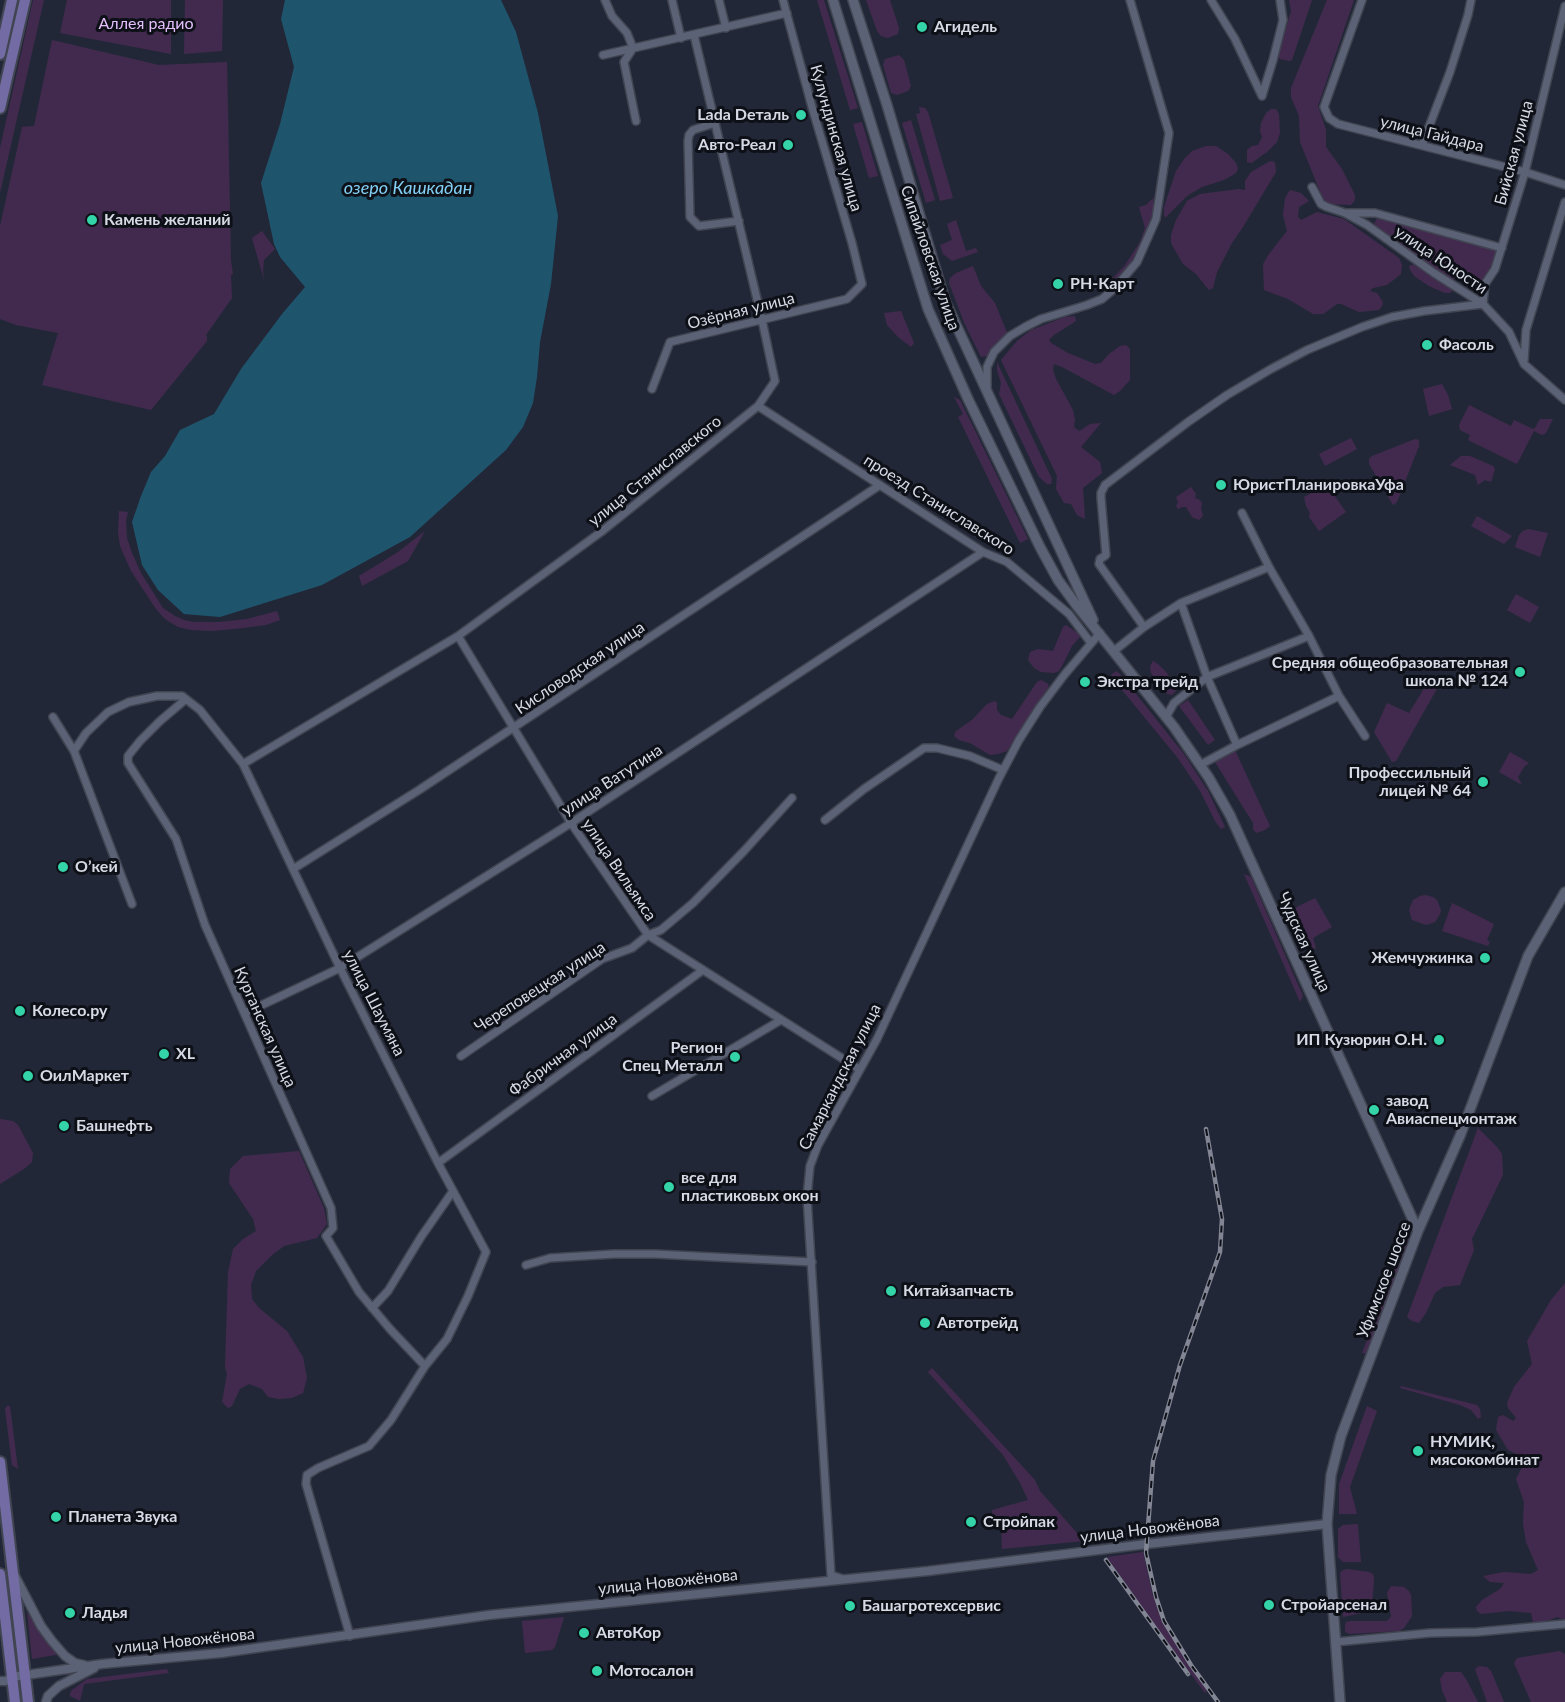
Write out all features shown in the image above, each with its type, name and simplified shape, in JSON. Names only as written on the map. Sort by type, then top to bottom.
[{"type":"main road","points":[[0,54],[12,0]]},
{"type":"main road","points":[[0,108],[25,0]]},
{"type":"main road","name":"Сипайловская улица","points":[[833,0],[928,309],[973,409],[1058,580],[1138,680]]},
{"type":"main road","name":"Сипайловская улица","points":[[853,0],[888,108],[945,301],[1098,632]]},
{"type":"main road","points":[[848,50],[860,52],[867,46]]},
{"type":"main road","points":[[1058,580],[1067,580],[1071,572]]},
{"type":"main road","name":"Чудская улица","points":[[1138,680],[1200,765],[1230,815],[1418,1231]]},
{"type":"main road","name":"Уфимское шоссе","points":[[1340,1702],[1327,1524],[1331,1475],[1341,1436],[1418,1231],[1460,1136],[1528,956],[1565,892]]},
{"type":"main road","points":[[0,1462],[28,1702]]},
{"type":"main road","points":[[0,1574],[15,1702]]},
{"type":"street","points":[[605,0],[612,16],[627,33],[633,48]]},
{"type":"street","points":[[672,0],[681,38]]},
{"type":"street","points":[[719,0],[726,28]]},
{"type":"street","name":"Кулундинская улица","points":[[783,0],[852,243],[861,284]]},
{"type":"street","points":[[989,397],[987,367],[994,352],[1010,336],[1041,319],[1102,299],[1114,289],[1137,262],[1156,219],[1169,133],[1130,0]]},
{"type":"street","points":[[1211,0],[1235,39],[1262,96],[1283,20],[1280,0]]},
{"type":"street","name":"улица Гайдара","points":[[1362,0],[1324,106],[1329,118],[1338,124],[1525,171],[1565,185]]},
{"type":"street","points":[[1422,145],[1450,72],[1471,0]]},
{"type":"street","name":"Бийская улица","points":[[1483,304],[1485,284],[1495,269],[1525,171],[1565,6]]},
{"type":"street","points":[[603,55],[787,13]]},
{"type":"street","name":"улица Станиславского","points":[[243,764],[458,636],[601,532],[758,406],[775,381],[694,35]]},
{"type":"street","points":[[633,48],[624,62],[636,121]]},
{"type":"street","points":[[715,123],[693,130],[689,135],[690,217],[699,226],[739,221]]},
{"type":"street","name":"улица Юности","points":[[1312,188],[1321,204],[1367,225],[1434,273],[1483,304],[1509,332],[1524,364],[1565,400]]},
{"type":"street","points":[[1524,364],[1526,330],[1565,202]]},
{"type":"street","points":[[1345,213],[1375,213],[1502,248]]},
{"type":"street","name":"Озёрная улица","points":[[652,389],[670,342],[848,299],[861,284]]},
{"type":"street","points":[[1144,627],[1099,564],[1100,559],[1106,555],[1101,493],[1107,483],[1227,395],[1262,373],[1307,350],[1392,317],[1483,304]]},
{"type":"street","name":"проезд Станиславского","points":[[758,406],[983,552],[1007,562],[1069,614],[1091,643]]},
{"type":"street","name":"Кисловодская улица","points":[[293,869],[514,728],[880,485]]},
{"type":"street","points":[[1242,513],[1339,696],[1365,736]]},
{"type":"street","name":"улица Ватутина","points":[[245,1013],[340,968],[571,823],[983,552]]},
{"type":"street","points":[[1114,651],[1144,627],[1181,603],[1269,567]]},
{"type":"street","points":[[1181,603],[1207,677],[1237,746]]},
{"type":"street","name":"Самаркандская улица","points":[[843,1579],[831,1575],[807,1197],[810,1166],[818,1145],[877,1039],[1019,740],[1040,707],[1098,632]]},
{"type":"street","name":"улица Вильямса","points":[[458,636],[571,823],[648,935],[859,1069]]},
{"type":"street","points":[[1167,717],[1174,703],[1207,677],[1309,636]]},
{"type":"street","points":[[74,751],[86,733],[108,712],[129,702],[157,696],[184,698]]},
{"type":"street","points":[[1200,765],[1339,696]]},
{"type":"street","name":"улица Шаумяна","points":[[184,698],[200,710],[243,764],[340,968],[438,1163],[486,1252],[447,1338],[424,1366]]},
{"type":"street","name":"Курганская улица","points":[[184,698],[140,741],[128,756],[128,763],[176,839],[206,925],[331,1208],[333,1228],[326,1236],[359,1292],[424,1366]]},
{"type":"street","points":[[53,717],[74,751],[132,904]]},
{"type":"street","points":[[825,820],[864,789],[924,748],[937,748],[970,756],[1003,770]]},
{"type":"street","name":"Череповецкая улица","points":[[461,1056],[602,959],[632,948],[648,935],[661,930],[693,903],[792,798]]},
{"type":"street","name":"Фабричная улица","points":[[438,1163],[703,970]]},
{"type":"street","points":[[652,1096],[781,1020]]},
{"type":"street","points":[[372,1308],[388,1291],[453,1191]]},
{"type":"street","points":[[526,1265],[550,1258],[614,1254],[655,1254],[812,1263]]},
{"type":"street","points":[[350,1636],[306,1484],[307,1475],[369,1446],[391,1420],[424,1366]]},
{"type":"street","name":"улица Новожёнова","points":[[0,1681],[6,1681],[12,1677],[102,1664],[220,1653],[489,1615],[928,1571],[1327,1524]]},
{"type":"street","points":[[14,1574],[41,1626],[65,1656],[75,1663],[102,1664]]},
{"type":"street","points":[[1336,1642],[1565,1624]]},
{"type":"street","points":[[46,1702],[48,1696],[58,1686],[102,1664]]},
{"type":"green space","points":[[33,0],[44,0],[0,193],[0,148]]},
{"type":"green space","name":"Аллея радио","points":[[67,0],[171,0],[171,54],[60,33]]},
{"type":"green space","points":[[185,0],[223,0],[222,51],[184,54]]},
{"type":"green space","points":[[817,0],[824,0],[858,108],[850,110]]},
{"type":"green space","points":[[866,0],[890,0],[899,28],[898,34],[888,38],[881,36]]},
{"type":"green space","points":[[1289,0],[1312,0],[1292,60],[1289,61],[1280,59],[1278,56],[1291,11]]},
{"type":"green space","points":[[1327,0],[1354,0],[1318,106],[1326,130],[1326,147],[1342,169],[1355,195],[1355,200],[1351,205],[1327,204],[1321,194],[1300,142],[1299,116],[1291,97],[1291,88]]},
{"type":"green space","points":[[52,40],[159,65],[227,62],[232,298],[206,335],[207,341],[151,410],[42,385],[58,333],[16,325],[0,319],[0,226],[22,127],[34,126]]},
{"type":"green space","points":[[899,55],[904,60],[911,86],[908,91],[897,95],[891,93],[883,65],[885,59]]},
{"type":"green space","points":[[919,107],[925,108],[928,112],[953,198],[940,201],[916,114],[920,113]]},
{"type":"green space","points":[[1271,109],[1276,109],[1279,114],[1280,133],[1277,142],[1252,163],[1247,162],[1247,150],[1258,145],[1262,137],[1261,123]]},
{"type":"green space","points":[[911,120],[935,200],[926,203],[902,123]]},
{"type":"green space","points":[[862,122],[878,176],[869,178],[853,124]]},
{"type":"green space","points":[[1206,146],[1216,146],[1228,154],[1236,163],[1238,168],[1236,173],[1187,196],[1165,218],[1164,207],[1176,171],[1192,151]]},
{"type":"green space","points":[[1270,161],[1275,162],[1276,172],[1232,243],[1217,272],[1213,288],[1209,290],[1196,274],[1183,264],[1171,243],[1176,220],[1187,201],[1200,194],[1245,190],[1245,181],[1251,172]]},
{"type":"green space","points":[[1290,190],[1301,193],[1309,201],[1299,207],[1298,217],[1301,220],[1317,212],[1344,219],[1399,258],[1402,265],[1401,274],[1387,285],[1373,288],[1370,291],[1377,293],[1383,302],[1379,310],[1359,312],[1337,304],[1323,314],[1313,314],[1288,299],[1264,290],[1263,264],[1287,231],[1283,215],[1285,198]]},
{"type":"green space","points":[[1153,198],[1154,208],[1139,249],[1129,266],[1108,287],[1102,281],[1114,277],[1140,242],[1145,228],[1139,207],[1146,205]]},
{"type":"green space","points":[[1378,217],[1498,251],[1480,292],[1460,279],[1451,279],[1373,226]]},
{"type":"green space","points":[[956,220],[966,251],[976,248],[978,252],[952,261],[943,254],[940,245],[952,240],[947,224]]},
{"type":"green space","points":[[262,231],[275,249],[264,260],[264,280],[252,238]]},
{"type":"green space","points":[[1410,265],[1414,265],[1451,288],[1452,291],[1445,293],[1429,286],[1414,276],[1409,268]]},
{"type":"green space","points":[[973,266],[981,286],[995,303],[1008,335],[987,356],[981,357],[965,325],[949,283],[950,278],[956,273]]},
{"type":"green space","points":[[901,311],[914,343],[911,347],[887,325],[884,313]]},
{"type":"green space","points":[[1075,316],[1076,321],[1054,335],[1049,340],[1051,343],[1095,364],[1101,363],[1120,346],[1126,345],[1130,349],[1130,380],[1114,395],[1054,364],[1056,379],[1073,410],[1074,427],[1079,431],[1090,424],[1101,423],[1081,447],[1100,462],[1102,473],[1083,488],[1085,519],[1077,515],[1071,504],[1064,503],[1056,489],[1057,476],[1001,360],[1017,341],[1031,330],[1065,317]]},
{"type":"green space","points":[[997,362],[1052,479],[1051,484],[1047,484],[1039,477],[999,394],[1001,383]]},
{"type":"green space","points":[[1442,384],[1452,409],[1429,416],[1423,389]]},
{"type":"green space","points":[[954,397],[960,400],[1028,539],[1020,543],[958,417],[963,414]]},
{"type":"green space","points":[[1469,405],[1511,426],[1514,420],[1533,429],[1540,419],[1553,419],[1546,433],[1542,435],[1534,431],[1517,464],[1468,440],[1470,435],[1460,430],[1459,425]]},
{"type":"green space","points":[[1351,438],[1357,449],[1325,466],[1319,454]]},
{"type":"green space","points":[[1415,439],[1419,440],[1419,446],[1397,502],[1393,505],[1369,464],[1369,459]]},
{"type":"green space","points":[[1461,456],[1470,456],[1493,466],[1495,469],[1491,482],[1485,480],[1478,485],[1475,475],[1450,465]]},
{"type":"green space","points":[[1327,485],[1346,512],[1319,531],[1309,517],[1310,513],[1304,497]]},
{"type":"green space","points":[[1191,487],[1196,494],[1195,498],[1202,503],[1203,516],[1199,520],[1192,517],[1186,507],[1178,509],[1176,506],[1178,502],[1176,497]]},
{"type":"green space","points":[[119,511],[128,512],[127,538],[132,553],[141,573],[163,608],[175,616],[193,622],[247,619],[277,611],[280,620],[266,625],[212,631],[178,627],[165,619],[131,571],[120,546]]},
{"type":"green space","points":[[1477,516],[1512,536],[1504,544],[1471,526]]},
{"type":"green space","points":[[1528,529],[1548,533],[1540,557],[1515,547],[1519,535]]},
{"type":"green space","points":[[425,531],[408,561],[362,586],[359,576],[398,552]]},
{"type":"green space","points":[[1516,594],[1539,607],[1530,623],[1507,610]]},
{"type":"green space","points":[[1066,625],[1080,637],[1072,646],[1059,671],[1041,672],[1034,668],[1028,660],[1030,652],[1038,649],[1053,651]]},
{"type":"green space","points":[[1153,661],[1167,673],[1174,684],[1176,691],[1172,695],[1167,694],[1151,673],[1150,666]]},
{"type":"green space","points":[[1116,671],[1184,754],[1208,791],[1225,827],[1221,829],[1200,791],[1177,757],[1113,679],[1111,675]]},
{"type":"green space","points":[[1041,680],[1049,686],[1007,751],[990,755],[954,736],[956,731],[972,720],[987,704],[995,701],[1001,715],[1012,719],[1037,682]]},
{"type":"green space","points":[[1428,682],[1438,687],[1396,761],[1392,762],[1374,732],[1387,703],[1409,713]]},
{"type":"green space","points":[[1188,700],[1215,740],[1208,745],[1179,706]]},
{"type":"green space","points":[[1235,750],[1270,826],[1256,833],[1253,823],[1215,762]]},
{"type":"green space","points":[[1510,752],[1529,763],[1518,777],[1522,785],[1499,772]]},
{"type":"green space","points":[[1244,874],[1251,877],[1303,996],[1300,1002]]},
{"type":"green space","points":[[1425,895],[1437,900],[1441,910],[1435,922],[1426,925],[1412,920],[1409,910],[1413,900]]},
{"type":"green space","points":[[1315,898],[1332,927],[1313,938],[1316,948],[1311,950],[1293,909]]},
{"type":"green space","points":[[1452,903],[1494,924],[1487,940],[1490,942],[1488,946],[1442,931]]},
{"type":"green space","points":[[0,1119],[13,1121],[18,1125],[33,1153],[32,1162],[0,1184]]},
{"type":"green space","points":[[1478,1128],[1502,1154],[1503,1175],[1472,1239],[1474,1250],[1460,1285],[1443,1287],[1435,1293],[1419,1323],[1412,1321],[1407,1317]]},
{"type":"green space","points":[[299,1151],[324,1208],[327,1224],[317,1238],[284,1246],[271,1256],[256,1271],[251,1285],[252,1299],[259,1308],[287,1331],[303,1357],[307,1378],[303,1393],[292,1398],[279,1399],[268,1397],[262,1389],[249,1384],[240,1389],[232,1406],[228,1408],[222,1402],[227,1374],[225,1367],[228,1272],[233,1249],[256,1231],[253,1219],[229,1183],[230,1169],[243,1156]]},
{"type":"green space","points":[[1410,1237],[1367,1354],[1362,1353],[1407,1238]]},
{"type":"green space","points":[[1565,1283],[1565,1620],[1557,1617],[1537,1625],[1533,1622],[1531,1613],[1509,1611],[1481,1614],[1476,1607],[1482,1600],[1500,1589],[1504,1583],[1490,1582],[1483,1576],[1504,1572],[1531,1574],[1538,1570],[1526,1542],[1523,1524],[1524,1502],[1516,1479],[1524,1464],[1520,1456],[1508,1450],[1496,1430],[1498,1417],[1503,1415],[1513,1421],[1516,1418],[1507,1403],[1514,1387],[1532,1364],[1527,1341],[1551,1300]]},
{"type":"green space","points":[[932,1368],[1035,1480],[1040,1491],[1084,1541],[1002,1549],[1001,1522],[992,1522],[992,1510],[1028,1500],[1003,1455],[928,1372]]},
{"type":"green space","points":[[1401,1386],[1477,1405],[1481,1417],[1478,1419],[1471,1410],[1460,1405],[1400,1388]]},
{"type":"green space","points":[[10,1406],[18,1469],[12,1465],[5,1409]]},
{"type":"green space","points":[[1367,1406],[1377,1411],[1350,1487],[1357,1514],[1339,1514],[1339,1484]]},
{"type":"green space","points":[[1358,1524],[1361,1562],[1343,1562],[1338,1557],[1338,1529],[1343,1525]]},
{"type":"green space","points":[[1143,1552],[1153,1596],[1162,1621],[1207,1690],[1205,1693],[1107,1557]]},
{"type":"green space","points":[[1347,1569],[1373,1574],[1372,1606],[1371,1610],[1366,1612],[1343,1617],[1340,1573]]},
{"type":"green space","points":[[1391,1586],[1404,1587],[1411,1595],[1412,1616],[1404,1628],[1399,1631],[1350,1634],[1345,1632],[1346,1622],[1389,1619],[1391,1616],[1387,1593]]},
{"type":"green space","points":[[27,1612],[48,1642],[61,1654],[32,1659]]},
{"type":"green space","points":[[564,1617],[552,1650],[525,1653],[522,1621]]},
{"type":"green space","points":[[1560,1651],[1565,1654],[1565,1702],[1531,1702],[1514,1663],[1517,1658]]},
{"type":"green space","points":[[1479,1666],[1487,1667],[1491,1671],[1504,1702],[1487,1702],[1475,1669]]},
{"type":"green space","points":[[167,1669],[169,1673],[84,1684],[80,1701],[70,1696],[72,1690],[87,1679]]},
{"type":"green space","points":[[1445,1672],[1461,1672],[1478,1702],[1447,1702],[1440,1679]]},
{"type":"water","name":"озеро Кашкадан","points":[[285,0],[501,0],[516,32],[538,113],[558,216],[551,284],[540,342],[533,403],[523,427],[506,450],[410,537],[322,585],[220,617],[184,614],[158,590],[142,565],[132,522],[141,496],[151,472],[165,456],[180,430],[214,414],[241,369],[305,287],[280,257],[274,244],[261,183],[280,124],[294,67],[281,19]]},
{"type":"railway","points":[[1206,1129],[1222,1219],[1220,1252],[1180,1365],[1153,1461],[1146,1553],[1164,1621],[1191,1665],[1218,1702]]},
{"type":"railway","points":[[1106,1560],[1188,1674]]},
{"type":"place","name":"Агидель","points":[[922,27]]},
{"type":"place","name":"Lada Dеталь","points":[[801,115]]},
{"type":"place","name":"Авто-Реал","points":[[788,145]]},
{"type":"place","name":"Камень желаний","points":[[92,220]]},
{"type":"place","name":"РН-Карт","points":[[1058,284]]},
{"type":"place","name":"Фасоль","points":[[1427,345]]},
{"type":"place","name":"ЮристПланировкаУфа","points":[[1221,485]]},
{"type":"place","name":"Средняя общеобразовательная школа № 124","points":[[1520,672]]},
{"type":"place","name":"Экстра трейд","points":[[1085,682]]},
{"type":"place","name":"Профессильный лицей № 64","points":[[1483,782]]},
{"type":"place","name":"О’кей","points":[[63,867]]},
{"type":"place","name":"Жемчужинка","points":[[1485,958]]},
{"type":"place","name":"Колесо.ру","points":[[20,1011]]},
{"type":"place","name":"ИП Кузюрин О.Н.","points":[[1439,1040]]},
{"type":"place","name":"XL","points":[[164,1054]]},
{"type":"place","name":"Регион Спец Металл","points":[[735,1057]]},
{"type":"place","name":"ОилМаркет","points":[[28,1076]]},
{"type":"place","name":"завод Авиаспецмонтаж","points":[[1374,1110]]},
{"type":"place","name":"Башнефть","points":[[64,1126]]},
{"type":"place","name":"все для пластиковых окон","points":[[669,1187]]},
{"type":"place","name":"Китайзапчасть","points":[[891,1291]]},
{"type":"place","name":"Автотрейд","points":[[925,1323]]},
{"type":"place","name":"НУМИК, мясокомбинат","points":[[1418,1451]]},
{"type":"place","name":"Планета Звука","points":[[56,1517]]},
{"type":"place","name":"Стройпак","points":[[971,1522]]},
{"type":"place","name":"Стройарсенал","points":[[1269,1605]]},
{"type":"place","name":"Башагротехсервис","points":[[850,1606]]},
{"type":"place","name":"Ладья","points":[[70,1613]]},
{"type":"place","name":"АвтоКор","points":[[584,1633]]},
{"type":"place","name":"Мотосалон","points":[[597,1671]]}]
